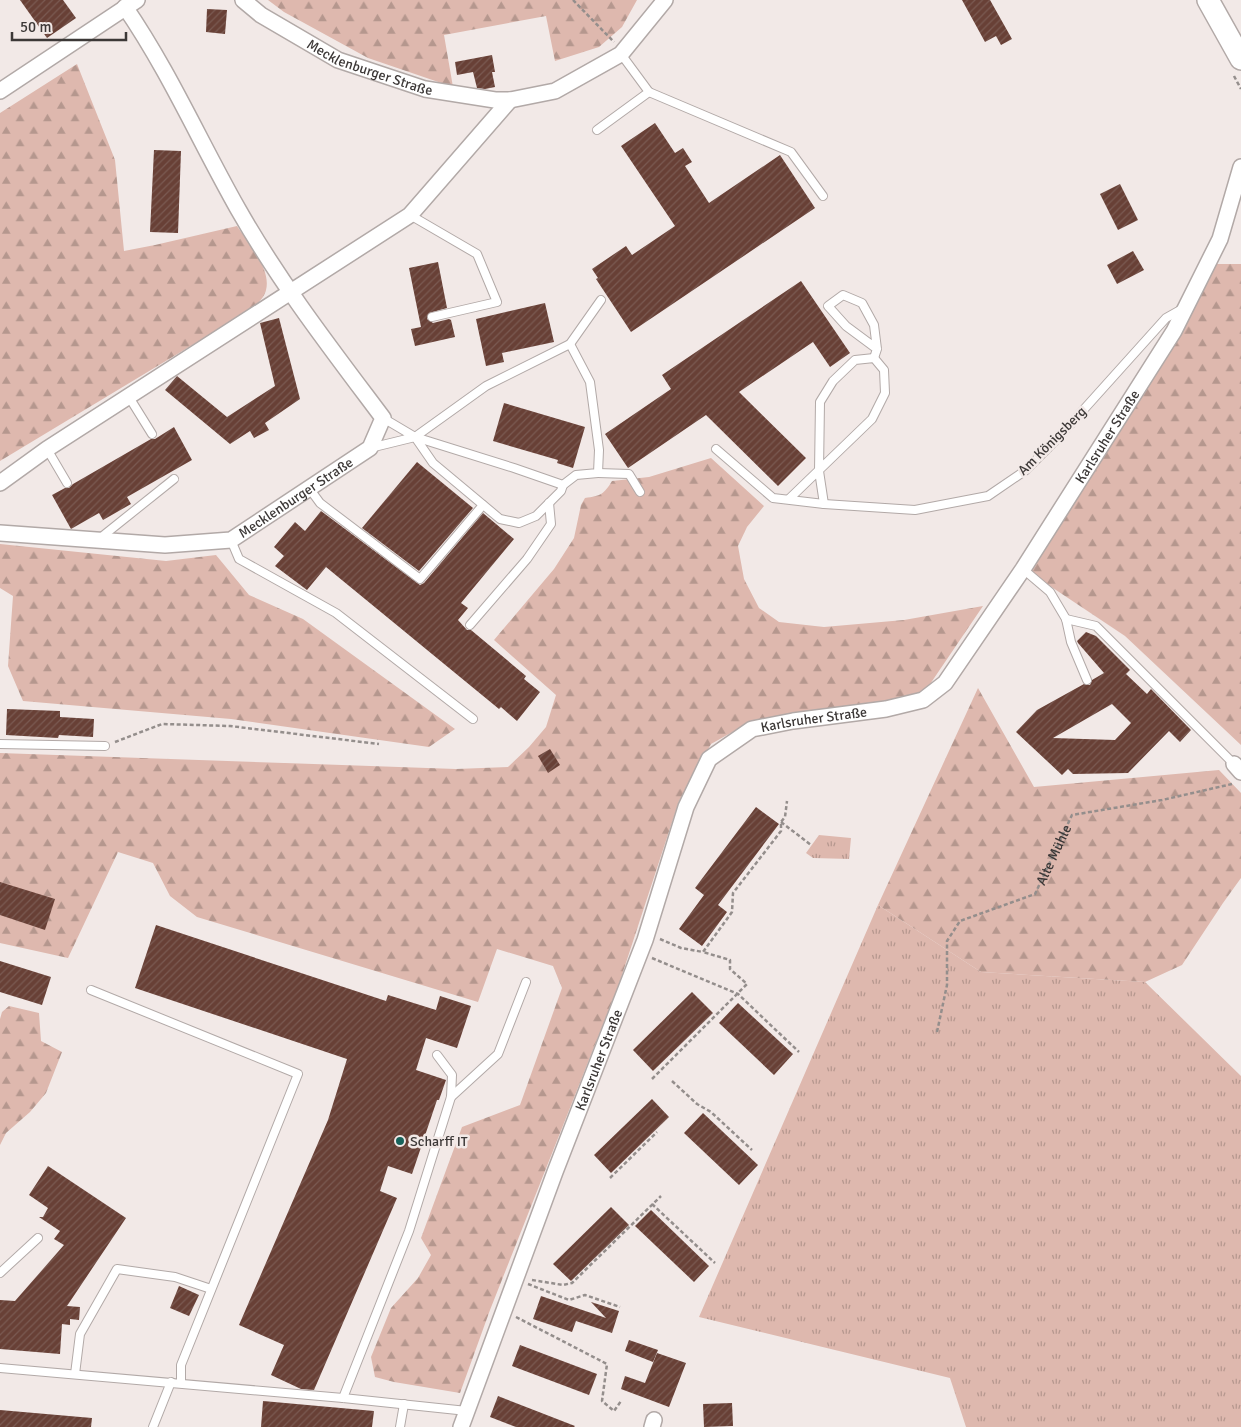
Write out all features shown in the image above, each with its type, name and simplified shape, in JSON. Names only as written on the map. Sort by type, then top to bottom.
[{"type":"street","name":"Mecklenburger Straße","points":[[243,0],[260,14],[338,60],[425,89],[495,100],[510,100],[555,91],[621,54],[666,0]]},
{"type":"street","points":[[1208,0],[1241,59]]},
{"type":"street","points":[[0,90],[131,4],[148,40],[238,210],[290,293],[384,418],[370,448]]},
{"type":"street","points":[[0,483],[47,449],[410,215],[510,100]]},
{"type":"street","name":"Karlsruher Straße","points":[[461,1427],[551,1182],[645,940],[686,807],[709,759],[752,730],[793,721],[886,709],[923,700],[945,683],[1023,569],[1174,331],[1220,239],[1241,167]]},
{"type":"street","name":"Mecklenburger Straße","points":[[0,533],[165,545],[231,540],[370,448]]},
{"type":"lane","points":[[621,54],[649,92],[791,152],[823,196]]},
{"type":"lane","points":[[597,130],[649,92]]},
{"type":"lane","points":[[410,215],[477,254],[497,302],[432,317]]},
{"type":"lane","points":[[874,358],[877,348],[874,325],[862,303],[843,295],[828,306],[846,326],[877,348]]},
{"type":"lane","points":[[370,448],[415,437],[486,386],[570,344],[601,300]]},
{"type":"lane","name":"Am Königsberg","points":[[716,449],[773,498],[824,504],[915,510],[988,496],[1026,470],[1059,437],[1166,318],[1185,308]]},
{"type":"lane","points":[[570,344],[590,382],[599,450],[598,473]]},
{"type":"lane","points":[[824,504],[819,471],[820,402],[833,381],[855,360],[874,358]]},
{"type":"lane","points":[[789,499],[872,419],[885,393],[884,370],[874,358]]},
{"type":"lane","points":[[129,397],[152,434]]},
{"type":"lane","points":[[384,418],[415,437],[564,485]]},
{"type":"lane","points":[[415,437],[433,463],[500,519],[519,523],[536,516],[561,491],[564,485],[576,475],[598,473],[629,474],[640,492]]},
{"type":"lane","points":[[47,449],[66,483]]},
{"type":"lane","points":[[99,539],[174,479]]},
{"type":"lane","points":[[309,488],[320,503],[420,579],[483,505]]},
{"type":"lane","points":[[470,625],[527,559],[550,524],[549,503]]},
{"type":"lane","points":[[231,540],[239,560],[336,613],[473,719]]},
{"type":"lane","points":[[1023,569],[1050,592],[1066,619],[1071,642],[1087,680]]},
{"type":"lane","points":[[1066,619],[1096,626],[1236,773]]},
{"type":"lane","points":[[0,744],[105,746]]},
{"type":"lane","points":[[451,1097],[498,1054],[526,982]]},
{"type":"lane","points":[[90,990],[298,1074],[181,1365],[181,1383]]},
{"type":"lane","points":[[343,1398],[409,1231],[451,1097],[452,1075],[437,1055]]},
{"type":"lane","points":[[0,1273],[38,1238]]},
{"type":"lane","points":[[75,1374],[80,1334],[118,1269],[175,1277],[211,1289]]},
{"type":"lane","points":[[0,1368],[171,1382],[467,1411]]},
{"type":"lane","points":[[153,1427],[171,1382]]},
{"type":"lane","points":[[400,1427],[404,1404]]},
{"type":"path","points":[[573,0],[614,42],[621,54]]},
{"type":"path","points":[[105,746],[162,724],[230,726],[379,744]]},
{"type":"path","name":"Alte Mühle","points":[[937,1032],[947,985],[947,941],[960,921],[1035,894],[1072,815],[1162,800],[1236,773]]},
{"type":"path","points":[[703,952],[732,912],[734,893],[781,831],[781,822],[785,817],[787,801]]},
{"type":"path","points":[[781,822],[811,845]]},
{"type":"path","points":[[652,1079],[747,984],[730,969],[730,960],[681,948],[658,938]]},
{"type":"path","points":[[644,955],[738,994],[799,1052]]},
{"type":"path","points":[[672,1081],[697,1104],[711,1112],[752,1150]]},
{"type":"path","points":[[610,1178],[657,1132]]},
{"type":"path","points":[[529,1279],[563,1285],[572,1283],[661,1196]]},
{"type":"path","points":[[652,1204],[715,1263]]},
{"type":"path","points":[[527,1284],[569,1300],[585,1295],[620,1307]]},
{"type":"path","points":[[514,1317],[607,1364],[602,1401],[614,1411],[622,1401]]},
{"type":"green space","points":[[268,0],[637,0],[622,27],[599,47],[555,61],[546,16],[444,35],[453,87],[368,58],[284,12]]},
{"type":"green space","points":[[77,64],[115,160],[124,251],[237,226],[260,260],[267,279],[266,288],[263,297],[252,309],[0,461],[0,113]]},
{"type":"green space","points":[[1199,264],[1241,264],[1241,745],[1125,636],[1017,564],[1169,326]]},
{"type":"green space","points":[[711,458],[764,506],[747,527],[738,546],[744,579],[759,608],[779,622],[824,627],[904,620],[983,606],[922,696],[799,716],[752,721],[711,744],[679,801],[619,984],[490,1310],[460,1393],[375,1377],[371,1357],[391,1308],[418,1278],[431,1255],[421,1238],[462,1127],[520,1105],[562,988],[553,966],[497,949],[478,1002],[197,917],[170,896],[153,863],[118,852],[68,958],[0,943],[0,753],[456,769],[508,767],[546,727],[556,695],[494,640],[554,569],[574,538],[581,505],[585,498],[602,494],[612,481],[649,477]]},
{"type":"green space","points":[[0,544],[166,561],[216,555],[249,595],[303,619],[455,729],[429,747],[231,719],[23,701],[8,666],[13,596],[0,588]]},
{"type":"green space","points":[[978,688],[1034,787],[1219,770],[1241,793],[1241,878],[1182,965],[1145,982],[981,972],[878,905]]},
{"type":"green space","points":[[819,835],[851,838],[849,859],[813,858],[806,853]]},
{"type":"green space","points":[[878,905],[981,972],[1145,982],[1241,1076],[1241,1427],[966,1427],[950,1378],[699,1317]]},
{"type":"green space","points":[[9,1006],[39,1013],[41,1041],[62,1052],[46,1093],[30,1112],[6,1133],[0,1145],[0,1019],[2,1012]]},
{"type":"building","points":[[20,0],[63,0],[76,18],[47,38]]},
{"type":"building","points":[[962,0],[990,0],[1012,39],[1001,45],[996,36],[985,42]]},
{"type":"building","points":[[207,9],[227,10],[225,34],[206,32]]},
{"type":"building","points":[[492,55],[495,72],[492,72],[495,87],[477,88],[473,72],[457,75],[455,62]]},
{"type":"building","points":[[655,123],[675,153],[683,148],[692,162],[685,166],[709,203],[780,155],[815,208],[631,332],[596,279],[598,278],[592,269],[626,246],[632,255],[675,226],[621,146]]},
{"type":"building","points":[[154,150],[181,151],[178,233],[150,232]]},
{"type":"building","points":[[1120,184],[1138,220],[1118,230],[1100,194]]},
{"type":"building","points":[[1133,251],[1144,270],[1117,284],[1107,265]]},
{"type":"building","points":[[438,262],[447,308],[429,313],[427,319],[433,323],[451,320],[455,337],[415,346],[411,329],[421,327],[409,268]]},
{"type":"building","points":[[801,281],[850,353],[830,367],[813,342],[739,392],[806,458],[778,486],[706,415],[628,468],[605,434],[671,389],[662,375]]},
{"type":"building","points":[[545,303],[554,342],[502,353],[504,362],[486,366],[476,319]]},
{"type":"building","points":[[279,318],[300,399],[265,423],[269,430],[254,438],[250,431],[230,444],[165,390],[177,376],[227,417],[275,386],[260,323]]},
{"type":"building","points":[[504,403],[585,427],[573,468],[557,463],[558,460],[493,441]]},
{"type":"building","points":[[174,427],[192,460],[127,497],[131,504],[103,520],[99,513],[71,529],[52,495],[65,488],[69,488]]},
{"type":"building","points":[[417,462],[473,508],[419,571],[362,528]]},
{"type":"building","points":[[321,511],[420,585],[424,583],[483,513],[514,539],[461,603],[468,608],[458,620],[467,630],[471,630],[526,676],[524,679],[540,692],[517,721],[501,707],[499,709],[326,567],[307,590],[275,566],[284,556],[274,547],[295,522],[305,531]]},
{"type":"building","points":[[1086,632],[1096,636],[1130,670],[1126,674],[1147,694],[1151,689],[1191,730],[1180,742],[1169,731],[1128,773],[1073,774],[1068,769],[1062,775],[1016,732],[1037,710],[1084,684],[1090,685],[1092,680],[1104,673],[1077,641]],"holes":[[[1112,704],[1131,723],[1115,740],[1053,738]]]},
{"type":"building","points":[[7,709],[60,711],[60,717],[94,719],[93,737],[59,735],[58,738],[6,735]]},
{"type":"building","points":[[550,749],[560,765],[548,773],[538,756]]},
{"type":"building","points":[[756,807],[779,824],[718,905],[727,912],[702,946],[679,929],[704,895],[695,888]]},
{"type":"building","points":[[0,882],[55,899],[45,930],[0,915]]},
{"type":"building","points":[[156,925],[386,1001],[388,995],[436,1010],[440,996],[471,1006],[457,1048],[426,1038],[416,1070],[446,1080],[439,1100],[437,1100],[412,1174],[388,1166],[380,1191],[397,1198],[314,1390],[301,1389],[271,1375],[284,1345],[239,1325],[328,1120],[347,1059],[135,988]]},
{"type":"building","points":[[0,961],[51,977],[42,1005],[0,992]]},
{"type":"building","points":[[692,992],[713,1013],[653,1071],[633,1050]]},
{"type":"building","points":[[738,1003],[793,1054],[774,1075],[719,1023]]},
{"type":"building","points":[[652,1099],[669,1117],[611,1173],[594,1155]]},
{"type":"building","points":[[703,1113],[758,1165],[739,1185],[684,1133]]},
{"type":"building","points":[[48,1166],[126,1218],[67,1306],[80,1307],[79,1320],[70,1319],[70,1325],[62,1324],[60,1354],[0,1349],[0,1300],[15,1301],[64,1245],[54,1239],[60,1231],[39,1217],[43,1217],[48,1208],[29,1195]]},
{"type":"building","points":[[611,1207],[629,1225],[571,1281],[553,1264]]},
{"type":"building","points":[[651,1210],[709,1266],[694,1282],[635,1226]]},
{"type":"building","points":[[179,1286],[199,1295],[189,1316],[170,1308]]},
{"type":"building","points":[[541,1296],[606,1318],[591,1302],[619,1311],[612,1333],[576,1321],[572,1332],[533,1319]]},
{"type":"building","points":[[629,1340],[658,1350],[653,1362],[625,1351]]},
{"type":"building","points":[[520,1345],[597,1374],[589,1395],[512,1366]]},
{"type":"building","points":[[657,1353],[686,1363],[669,1407],[621,1389],[625,1376],[645,1383]]},
{"type":"building","points":[[498,1396],[575,1426],[516,1427],[490,1417]]},
{"type":"building","points":[[263,1401],[374,1411],[372,1427],[261,1427]]},
{"type":"building","points":[[732,1403],[733,1426],[704,1427],[703,1404]]},
{"type":"building","points":[[0,1410],[92,1418],[91,1427],[0,1427]]},
{"type":"place","name":"Scharff IT","points":[[400,1141]]}]
